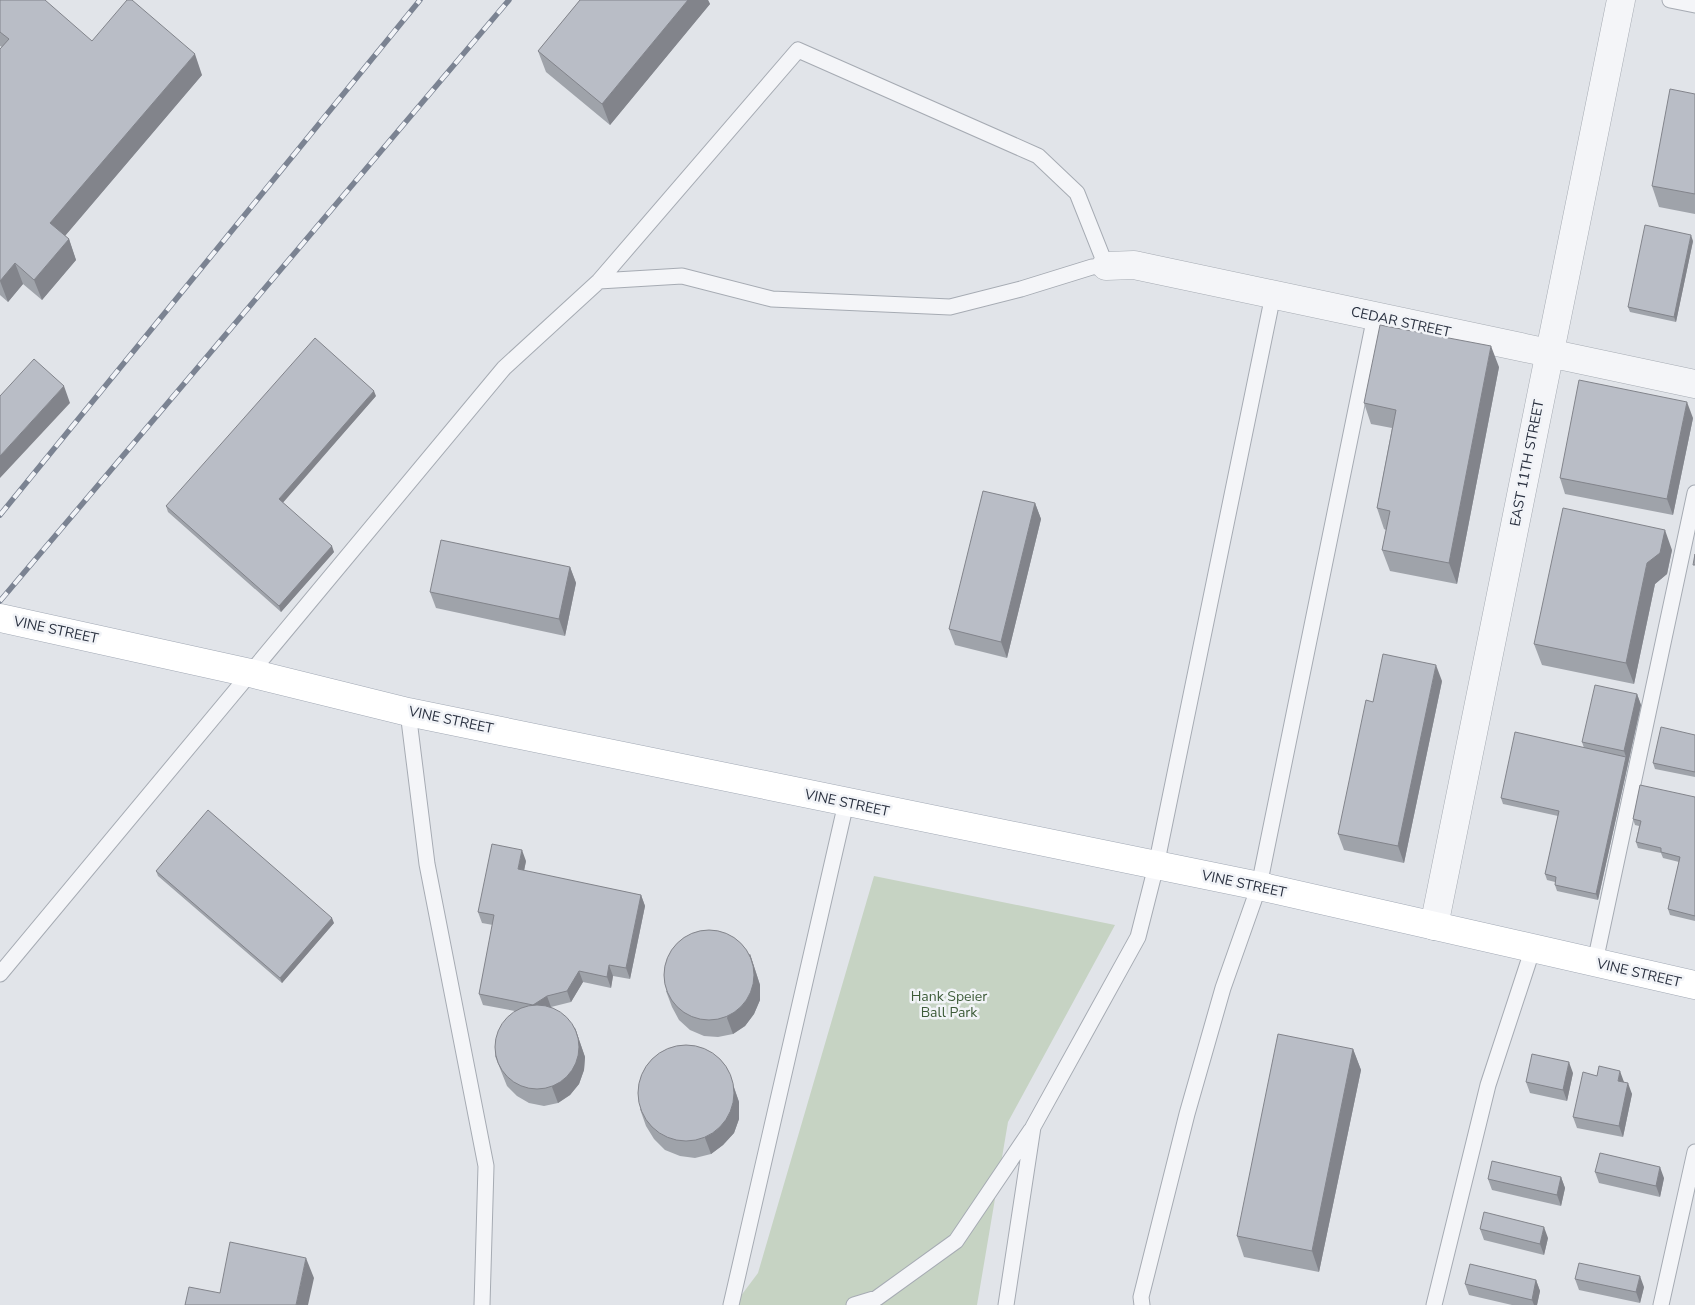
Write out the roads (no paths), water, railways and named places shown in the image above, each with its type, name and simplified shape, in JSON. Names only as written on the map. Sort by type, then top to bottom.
[{"type":"main road","name":"VINE STREET","points":[[0,618],[250,673],[408,712],[1259,886],[1695,985]]},
{"type":"street","name":"EAST 11TH STREET","points":[[1434,926],[1621,0]]},
{"type":"street","name":"CEDAR STREET","points":[[1106,266],[1134,266],[1695,384]]},
{"type":"lane","points":[[1670,0],[1695,5]]},
{"type":"lane","points":[[0,974],[504,368],[599,281],[798,50],[1038,156],[1077,193],[1106,266],[1092,267],[1021,289],[950,307],[772,299],[682,276],[599,281]]},
{"type":"lane","points":[[854,1305],[877,1298],[956,1241],[1033,1127],[1138,938],[1156,866],[1274,295]]},
{"type":"lane","points":[[1142,1305],[1141,1297],[1187,1114],[1223,988],[1259,886],[1375,316]]},
{"type":"lane","points":[[1595,962],[1695,493]]},
{"type":"lane","points":[[408,712],[427,864],[486,1166],[482,1305]]},
{"type":"lane","points":[[731,1305],[846,802]]},
{"type":"lane","points":[[1434,1305],[1488,1085],[1532,948]]},
{"type":"lane","points":[[1006,1305],[1033,1127]]},
{"type":"lane","points":[[1660,1305],[1695,1152]]},
{"type":"railway","points":[[0,515],[420,0]]},
{"type":"railway","points":[[0,601],[509,0]]},
{"type":"park label","name":"Hank Speier Ball Park","points":[[949,1004]]}]
